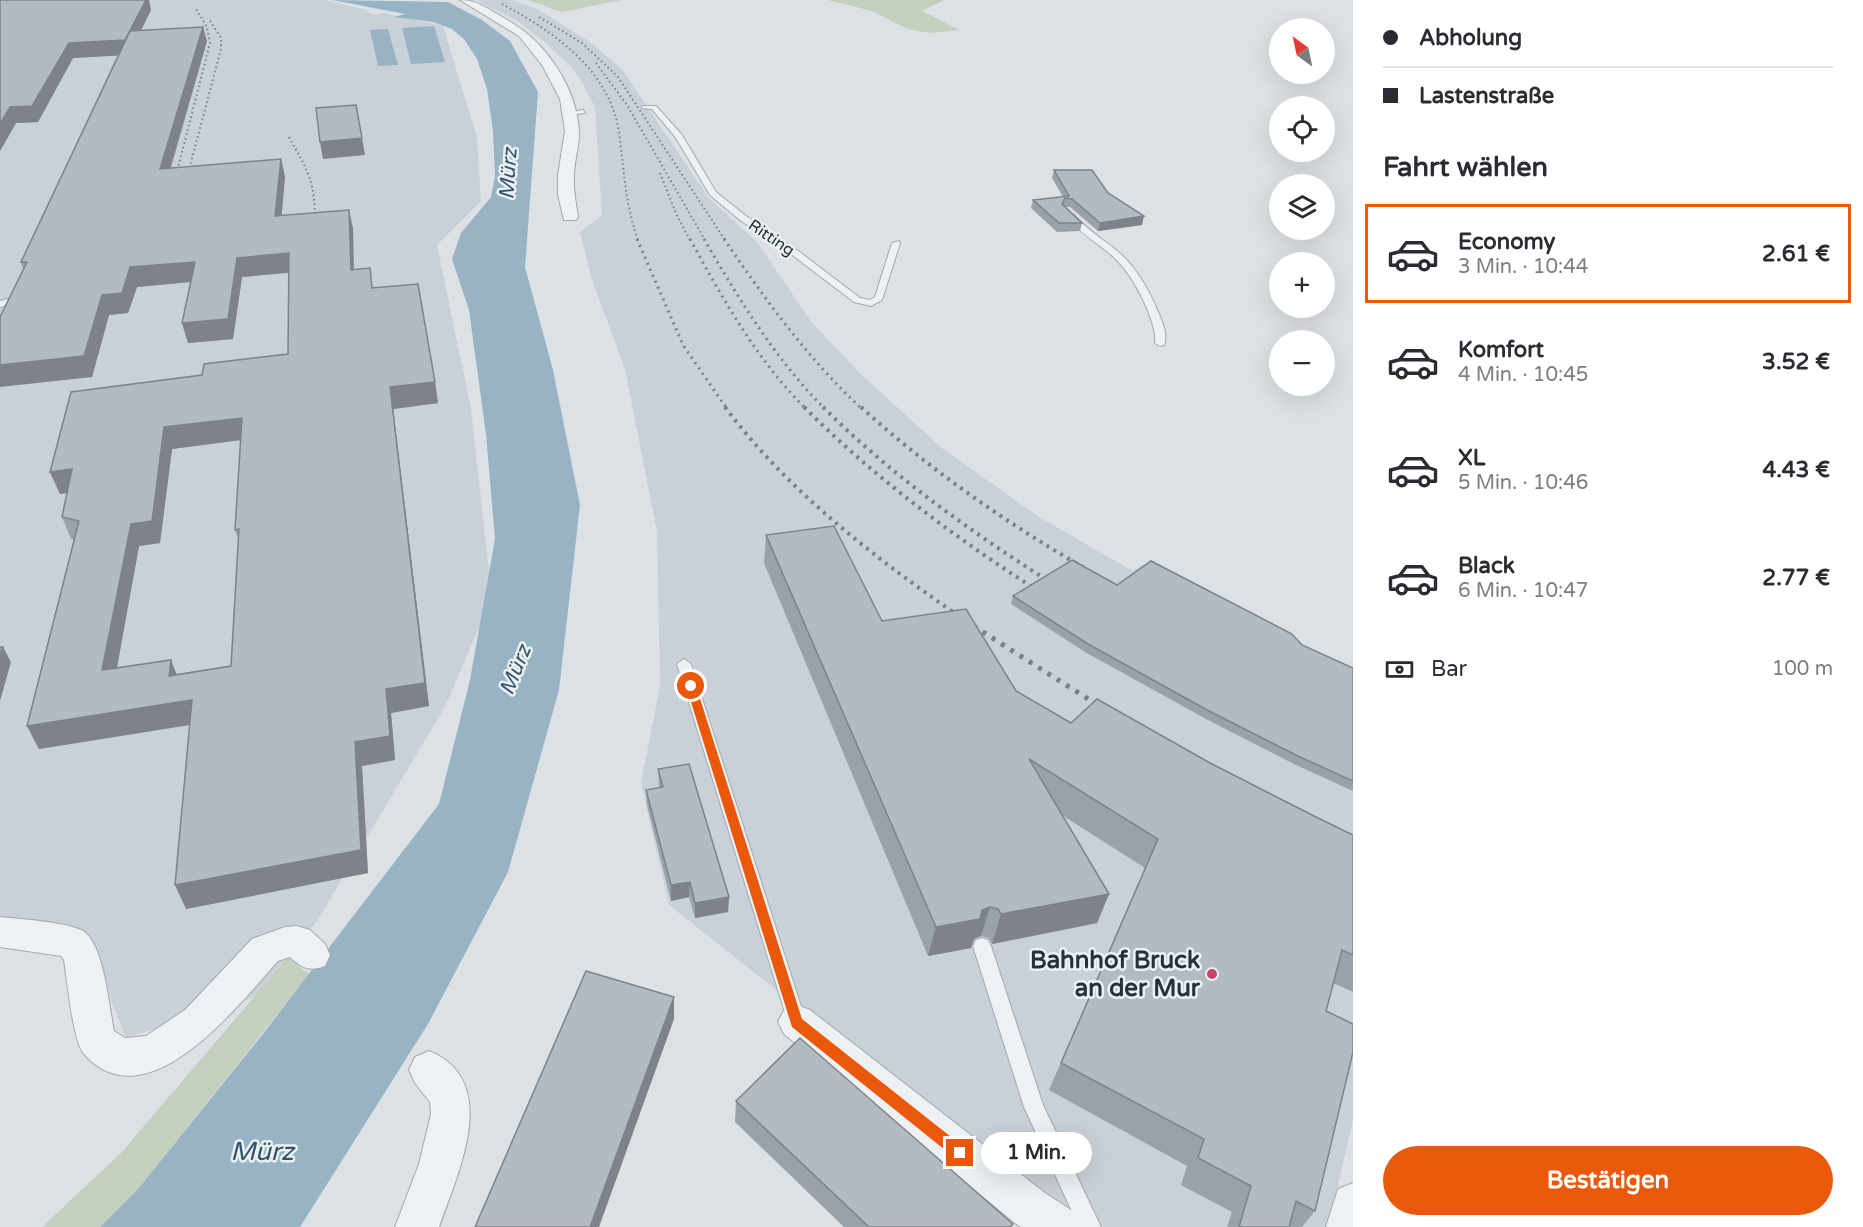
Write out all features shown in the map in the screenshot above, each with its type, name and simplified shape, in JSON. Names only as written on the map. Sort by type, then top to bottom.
[{"type":"street","points":[[465,0],[523,34],[548,64],[576,112],[566,175],[566,195],[570,217]]},
{"type":"street","points":[[0,932],[71,942],[77,947],[81,955],[98,1041],[119,1057],[153,1054],[198,1022],[266,950],[285,942],[297,941],[312,955]]},
{"type":"street","points":[[797,1022],[1021,1201],[1059,1227]]},
{"type":"street","points":[[417,1227],[449,1133],[451,1114],[450,1098],[441,1083],[429,1070]]},
{"type":"street","points":[[1348,1227],[1353,1204]]},
{"type":"lane","name":"Ritting","points":[[644,107],[654,107],[661,114],[679,137],[712,193],[857,300],[871,303],[879,298],[896,243]]},
{"type":"lane","points":[[1066,211],[1076,223],[1115,253],[1146,292],[1161,338],[1160,343]]},
{"type":"lane","points":[[0,304],[20,299]]},
{"type":"lane","points":[[684,664],[797,1022]]},
{"type":"lane","points":[[982,945],[1034,1107],[1090,1227]]},
{"type":"shaded area","points":[[0,0],[325,0],[370,11],[365,12],[377,15],[383,13],[443,26],[477,137],[481,201],[437,245],[471,409],[492,597],[446,705],[317,921],[256,997],[126,1038],[87,939],[0,928]]},
{"type":"shaded area","points":[[476,0],[512,0],[539,10],[590,42],[622,69],[708,197],[757,242],[812,323],[862,375],[943,449],[1036,515],[1133,571],[1143,565],[1353,677],[1353,1120],[1328,1227],[1104,1227],[1004,1170],[669,905],[641,783],[660,686],[657,532],[625,369],[592,280],[580,232],[602,215],[595,107],[570,65],[519,22]]},
{"type":"green space","points":[[528,0],[621,0],[562,12]]},
{"type":"green space","points":[[828,0],[944,0],[922,11],[959,30],[930,33],[907,29],[872,11]]},
{"type":"green space","points":[[288,957],[309,974],[138,1189],[100,1227],[42,1227],[121,1153]]},
{"type":"water","name":"Mürz","points":[[332,0],[448,2],[482,20],[510,41],[538,92],[525,267],[553,370],[580,505],[559,690],[508,872],[428,1024],[300,1227],[100,1227],[138,1189],[262,1035],[439,804],[470,680],[495,539],[486,434],[469,310],[452,259],[461,233],[491,197],[495,176],[493,131],[487,89],[477,59],[464,39],[452,29],[433,22],[394,17],[405,14]]},
{"type":"water","points":[[434,26],[445,62],[411,64],[402,28]]},
{"type":"water","points":[[388,29],[398,65],[378,66],[370,30]]},
{"type":"building","points":[[0,0],[146,0],[125,40],[69,43],[32,106],[10,107],[0,124]]},
{"type":"building","points":[[203,27],[160,169],[281,159],[275,216],[349,210],[351,270],[370,268],[372,288],[418,284],[435,382],[390,387],[425,683],[386,689],[390,736],[355,742],[361,850],[175,885],[192,700],[27,726],[79,521],[62,517],[72,469],[50,472],[71,392],[202,375],[204,364],[288,354],[289,253],[237,258],[228,319],[182,323],[195,262],[130,267],[122,293],[102,295],[84,356],[0,365],[0,317],[27,262],[21,262],[130,31]],"holes":[[[242,418],[235,530],[239,529],[231,666],[169,676],[171,660],[102,670],[131,524],[152,521],[164,427]]]},
{"type":"building","points":[[356,105],[362,138],[320,142],[316,108]]},
{"type":"building","points":[[1054,170],[1092,170],[1108,193],[1144,216],[1100,223],[1072,199],[1065,198],[1062,204],[1082,223],[1059,223],[1033,200],[1069,196]]},
{"type":"building","points":[[834,526],[882,621],[966,609],[1016,691],[1071,723],[1097,699],[1210,763],[1353,835],[1353,955],[1342,950],[1326,1011],[1353,1024],[1353,1052],[1315,1211],[1296,1201],[1289,1227],[1239,1227],[1251,1186],[1198,1158],[1204,1139],[1061,1063],[1158,839],[1029,759],[1109,894],[1001,914],[998,909],[990,907],[982,910],[980,919],[936,927],[766,535]]},
{"type":"building","points":[[1072,560],[1117,585],[1151,561],[1292,634],[1302,645],[1353,668],[1353,781],[1209,711],[1088,644],[1013,596]]},
{"type":"building","points":[[689,764],[729,897],[695,903],[690,882],[671,885],[646,790],[663,787],[658,769]]},
{"type":"building","points":[[586,971],[674,997],[590,1227],[475,1227]]},
{"type":"building","points":[[800,1038],[1013,1224],[1010,1227],[869,1227],[736,1101]]},
{"type":"railway","points":[[502,4],[559,40],[591,71],[604,89],[619,132],[628,200],[638,240]]},
{"type":"railway","points":[[174,183],[210,43],[207,27],[196,9]]},
{"type":"railway","points":[[539,17],[582,43],[618,77],[725,240]]},
{"type":"railway","points":[[186,181],[221,49],[221,38],[209,19]]},
{"type":"railway","points":[[596,63],[627,105],[705,240]]},
{"type":"railway","points":[[289,137],[312,186],[315,221]]},
{"type":"railway","points":[[660,173],[677,216],[690,240]]},
{"type":"railway","points":[[637,239],[683,345],[727,409]]},
{"type":"railway","points":[[690,239],[728,306],[756,349],[771,370],[805,408]]},
{"type":"railway","points":[[704,239],[744,306],[774,349],[824,408]]},
{"type":"railway","points":[[724,239],[771,306],[805,349],[862,409]]},
{"type":"railway","points":[[725,407],[750,438],[806,497],[868,550],[966,621]]},
{"type":"railway","points":[[861,407],[941,474],[1026,533],[1086,569]]},
{"type":"railway","points":[[805,408],[889,484],[949,530],[1043,594]]},
{"type":"railway","points":[[824,408],[877,457],[935,503],[994,546],[1056,586]]},
{"type":"railway","points":[[964,620],[1107,711]]},
{"type":"place","name":"Bahnhof Bruck an der Mur","points":[[1212,974]]},
{"type":"route","points":[[691,686],[797,1022],[960,1153]]}]
